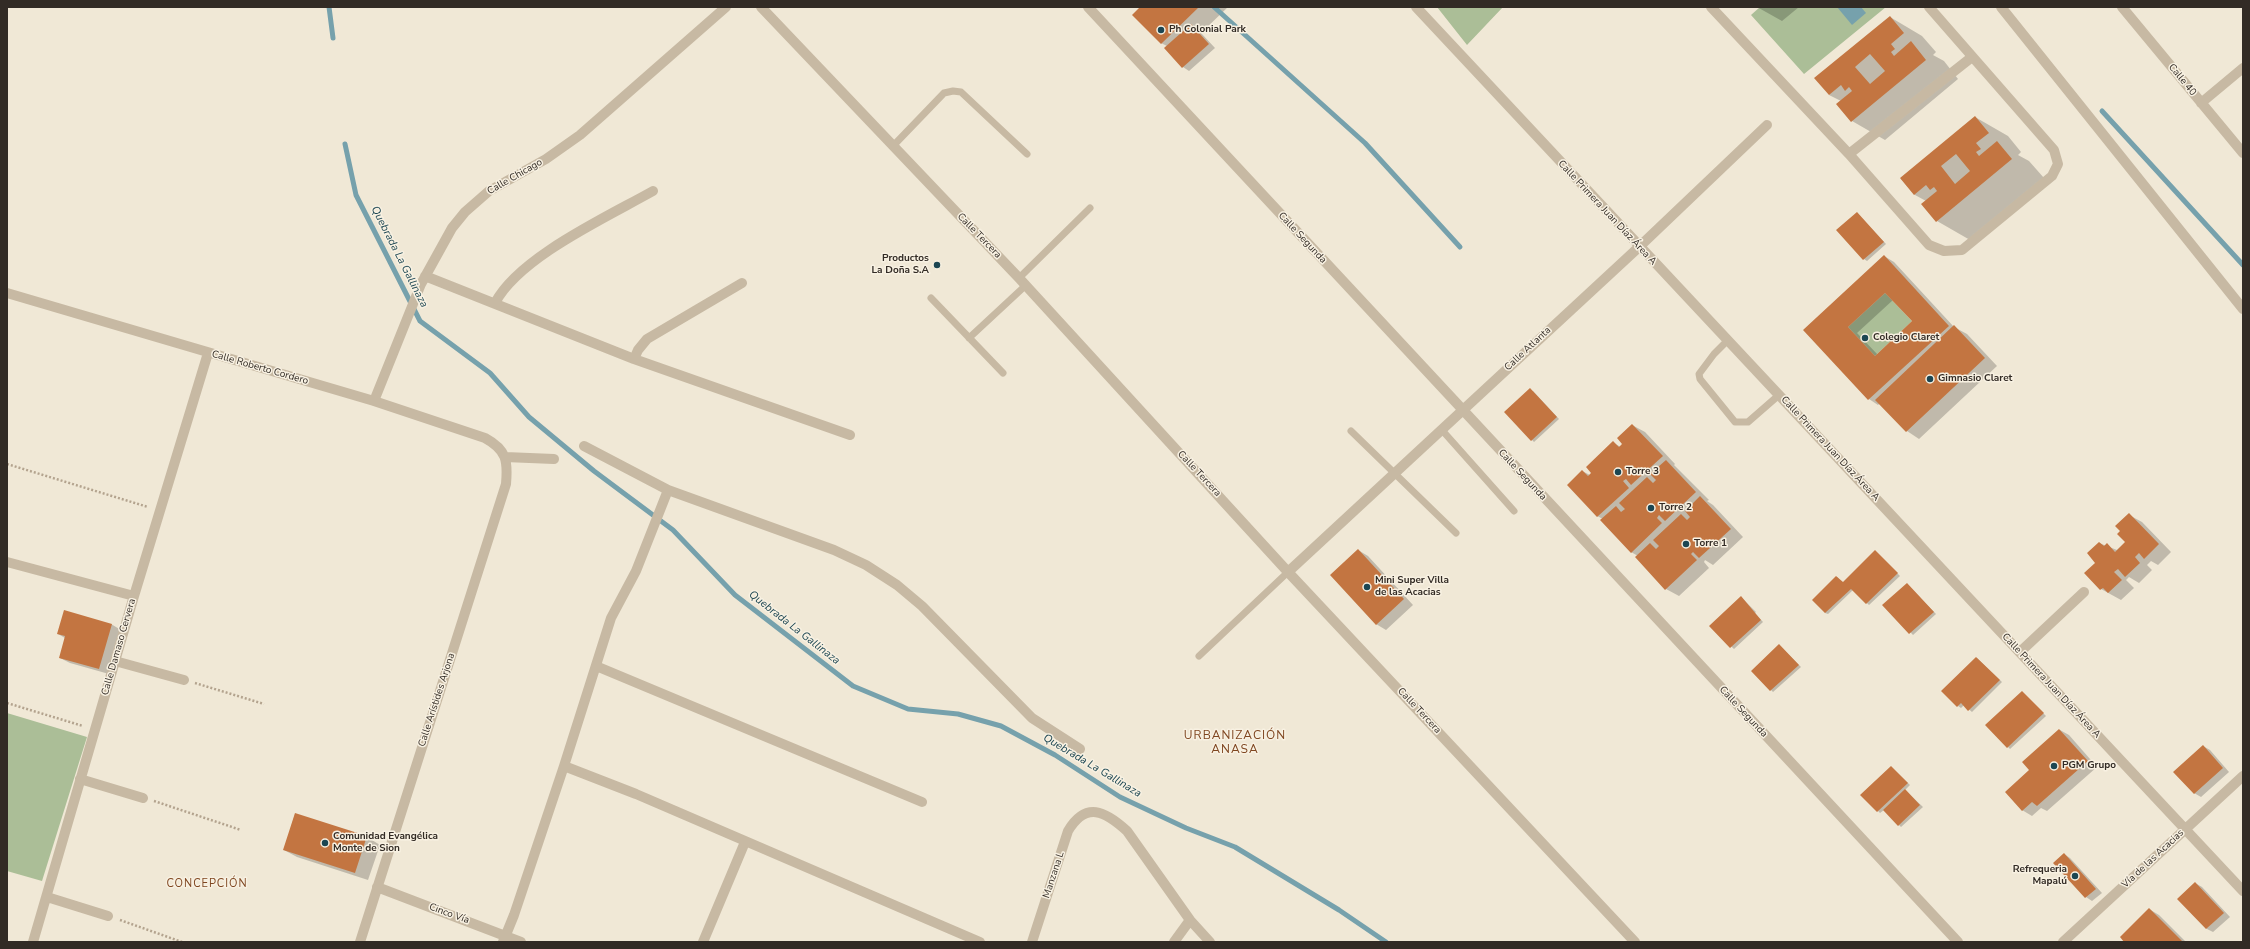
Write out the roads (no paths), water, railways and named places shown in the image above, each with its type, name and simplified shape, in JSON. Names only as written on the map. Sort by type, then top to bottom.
[{"type":"street","name":"Calle Chicago","points":[[374,401],[423,280],[452,228],[465,212],[489,191],[546,159],[580,135],[726,7]]},
{"type":"street","name":"Calle Tercera","points":[[761,7],[1022,282],[1288,572],[1636,942]]},
{"type":"street","name":"Calle Segunda","points":[[1088,7],[1461,410],[1958,942]]},
{"type":"street","name":"Calle Primera Juan Díaz Área A","points":[[1416,7],[2243,892]]},
{"type":"street","points":[[1711,7],[1849,154],[1929,245],[1944,250],[1962,250],[2052,176],[2058,164],[2054,150],[1929,7]]},
{"type":"street","points":[[2001,7],[2025,35],[2243,309]]},
{"type":"street","name":"Calle 40","points":[[2122,7],[2243,153]]},
{"type":"street","points":[[1849,154],[1972,58]]},
{"type":"street","points":[[2201,103],[2243,68]]},
{"type":"street","name":"Calle Atlanta","points":[[1288,572],[1461,410],[1639,247],[1767,125]]},
{"type":"street","points":[[495,303],[512,278],[544,254],[653,191]]},
{"type":"street","points":[[423,280],[495,303],[634,359],[850,435]]},
{"type":"street","points":[[634,359],[638,350],[647,339],[742,282]]},
{"type":"street","name":"Calle Roberto Cordero","points":[[7,293],[374,401],[485,438],[497,445],[505,457]]},
{"type":"street","name":"Calle Damaso Cervera","points":[[33,942],[134,596],[208,353]]},
{"type":"street","points":[[584,446],[668,490],[834,550],[866,565],[897,585],[922,606],[1032,718],[1080,749]]},
{"type":"street","points":[[505,457],[554,459]]},
{"type":"street","name":"Calle Arístides Arjona","points":[[360,942],[506,484],[508,466],[505,457]]},
{"type":"street","points":[[504,938],[514,915],[564,766],[611,618],[636,571],[668,490]]},
{"type":"street","points":[[7,562],[134,596]]},
{"type":"street","points":[[2020,652],[2084,592]]},
{"type":"street","points":[[115,661],[184,680]]},
{"type":"street","points":[[596,666],[922,802]]},
{"type":"street","points":[[564,766],[636,794],[980,942]]},
{"type":"street","name":"Vía de las Acacias","points":[[2063,942],[2243,776]]},
{"type":"street","points":[[80,779],[142,798]]},
{"type":"street","name":"Manzana L","points":[[1032,942],[1068,831],[1074,821],[1083,813],[1103,813],[1114,819],[1127,831],[1190,920]]},
{"type":"street","points":[[703,942],[745,842]]},
{"type":"street","name":"Cinco Vía","points":[[377,887],[504,938],[521,942]]},
{"type":"street","points":[[47,897],[108,916]]},
{"type":"street","points":[[1174,942],[1190,920],[1210,942]]},
{"type":"lane","points":[[893,146],[944,93],[953,91],[961,92],[1027,154]]},
{"type":"lane","points":[[969,338],[1090,208]]},
{"type":"lane","points":[[931,298],[1003,373]]},
{"type":"lane","points":[[1728,340],[1714,354],[1699,374],[1700,379],[1735,422],[1748,422],[1779,395]]},
{"type":"lane","points":[[1441,429],[1514,511]]},
{"type":"lane","points":[[1351,431],[1456,533]]},
{"type":"lane","points":[[1199,656],[1288,572]]},
{"type":"water","points":[[1837,7],[1861,7],[1866,13],[1852,25]]},
{"type":"waterway","name":"Quebrada La Gallinaza","points":[[329,7],[333,38]]},
{"type":"waterway","points":[[1214,7],[1365,143],[1460,247]]},
{"type":"waterway","points":[[2102,111],[2243,265]]},
{"type":"waterway","name":"Quebrada La Gallinaza","points":[[345,144],[356,195],[420,321],[490,373],[529,417],[594,471],[673,530],[735,595],[853,686],[908,709],[958,714],[1001,726],[1055,755],[1120,797],[1186,828],[1235,847],[1339,910],[1386,942]]},
{"type":"place","name":"Ph Colonial Park","points":[[1161,30]]},
{"type":"place","name":"Productos La Doña S.A","points":[[937,265]]},
{"type":"place","name":"Colegio Claret","points":[[1865,338]]},
{"type":"place","name":"Gimnasio Claret","points":[[1930,379]]},
{"type":"place","name":"Torre 3","points":[[1618,472]]},
{"type":"place","name":"Torre 2","points":[[1651,508]]},
{"type":"place","name":"Torre 1","points":[[1686,544]]},
{"type":"place","name":"Mini Super Villa de las Acacias","points":[[1367,587]]},
{"type":"place","name":"PGM Grupo","points":[[2054,766]]},
{"type":"place","name":"Comunidad Evangélica Monte de Sion","points":[[325,843]]},
{"type":"place","name":"Refrequeria Mapalú","points":[[2075,876]]},
{"type":"district","name":"URBANIZACIÓN ANASA","points":[[1235,743]]},
{"type":"district","name":"CONCEPCIÓN","points":[[207,884]]}]
